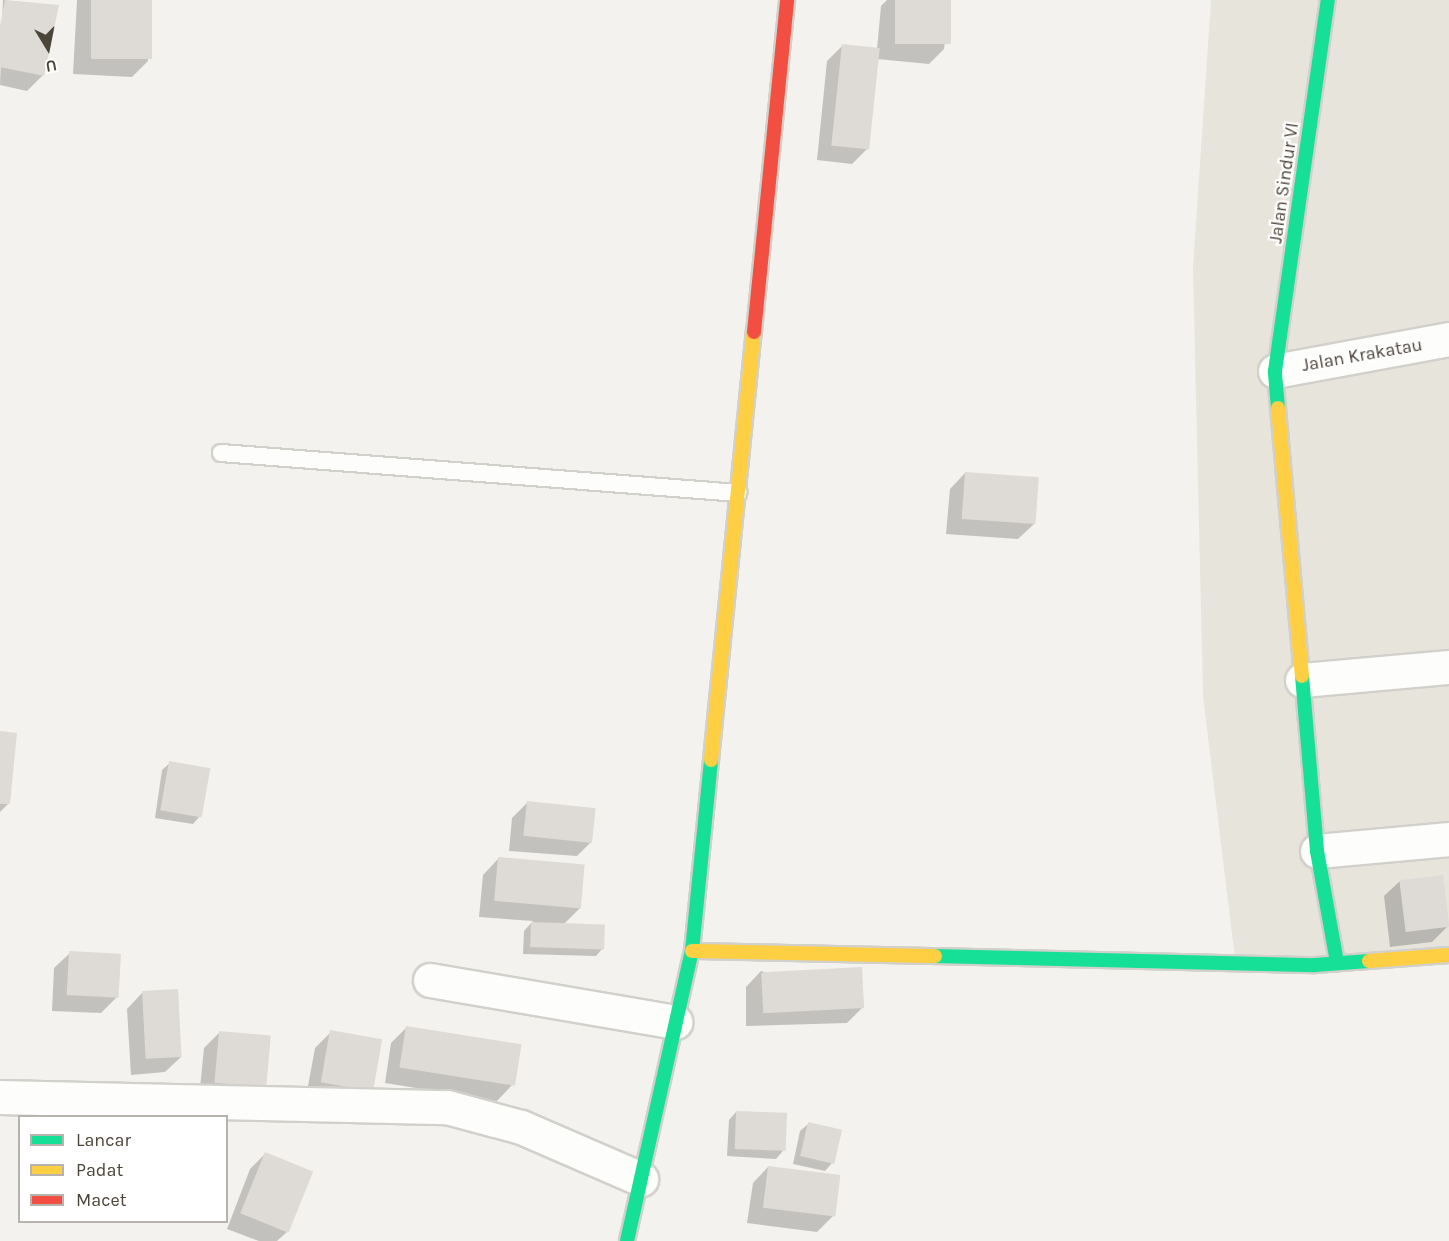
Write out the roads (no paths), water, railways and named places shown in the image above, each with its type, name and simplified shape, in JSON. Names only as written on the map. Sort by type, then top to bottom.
[{"type":"street","points":[[627,1241],[692,951],[787,0]]},
{"type":"street","name":"Jalan Sindur VI","points":[[1328,0],[1275,371],[1317,851],[1337,962]]},
{"type":"street","name":"Jalan Krakatau","points":[[1275,371],[1449,339]]},
{"type":"street","points":[[1302,680],[1449,667]]},
{"type":"street","points":[[1317,851],[1449,839]]},
{"type":"street","points":[[692,951],[1337,962],[1449,955]]},
{"type":"street","points":[[430,980],[675,1022]]},
{"type":"street","points":[[0,1097],[447,1107],[521,1127],[641,1179]]},
{"type":"lane","points":[[221,453],[738,493]]}]
